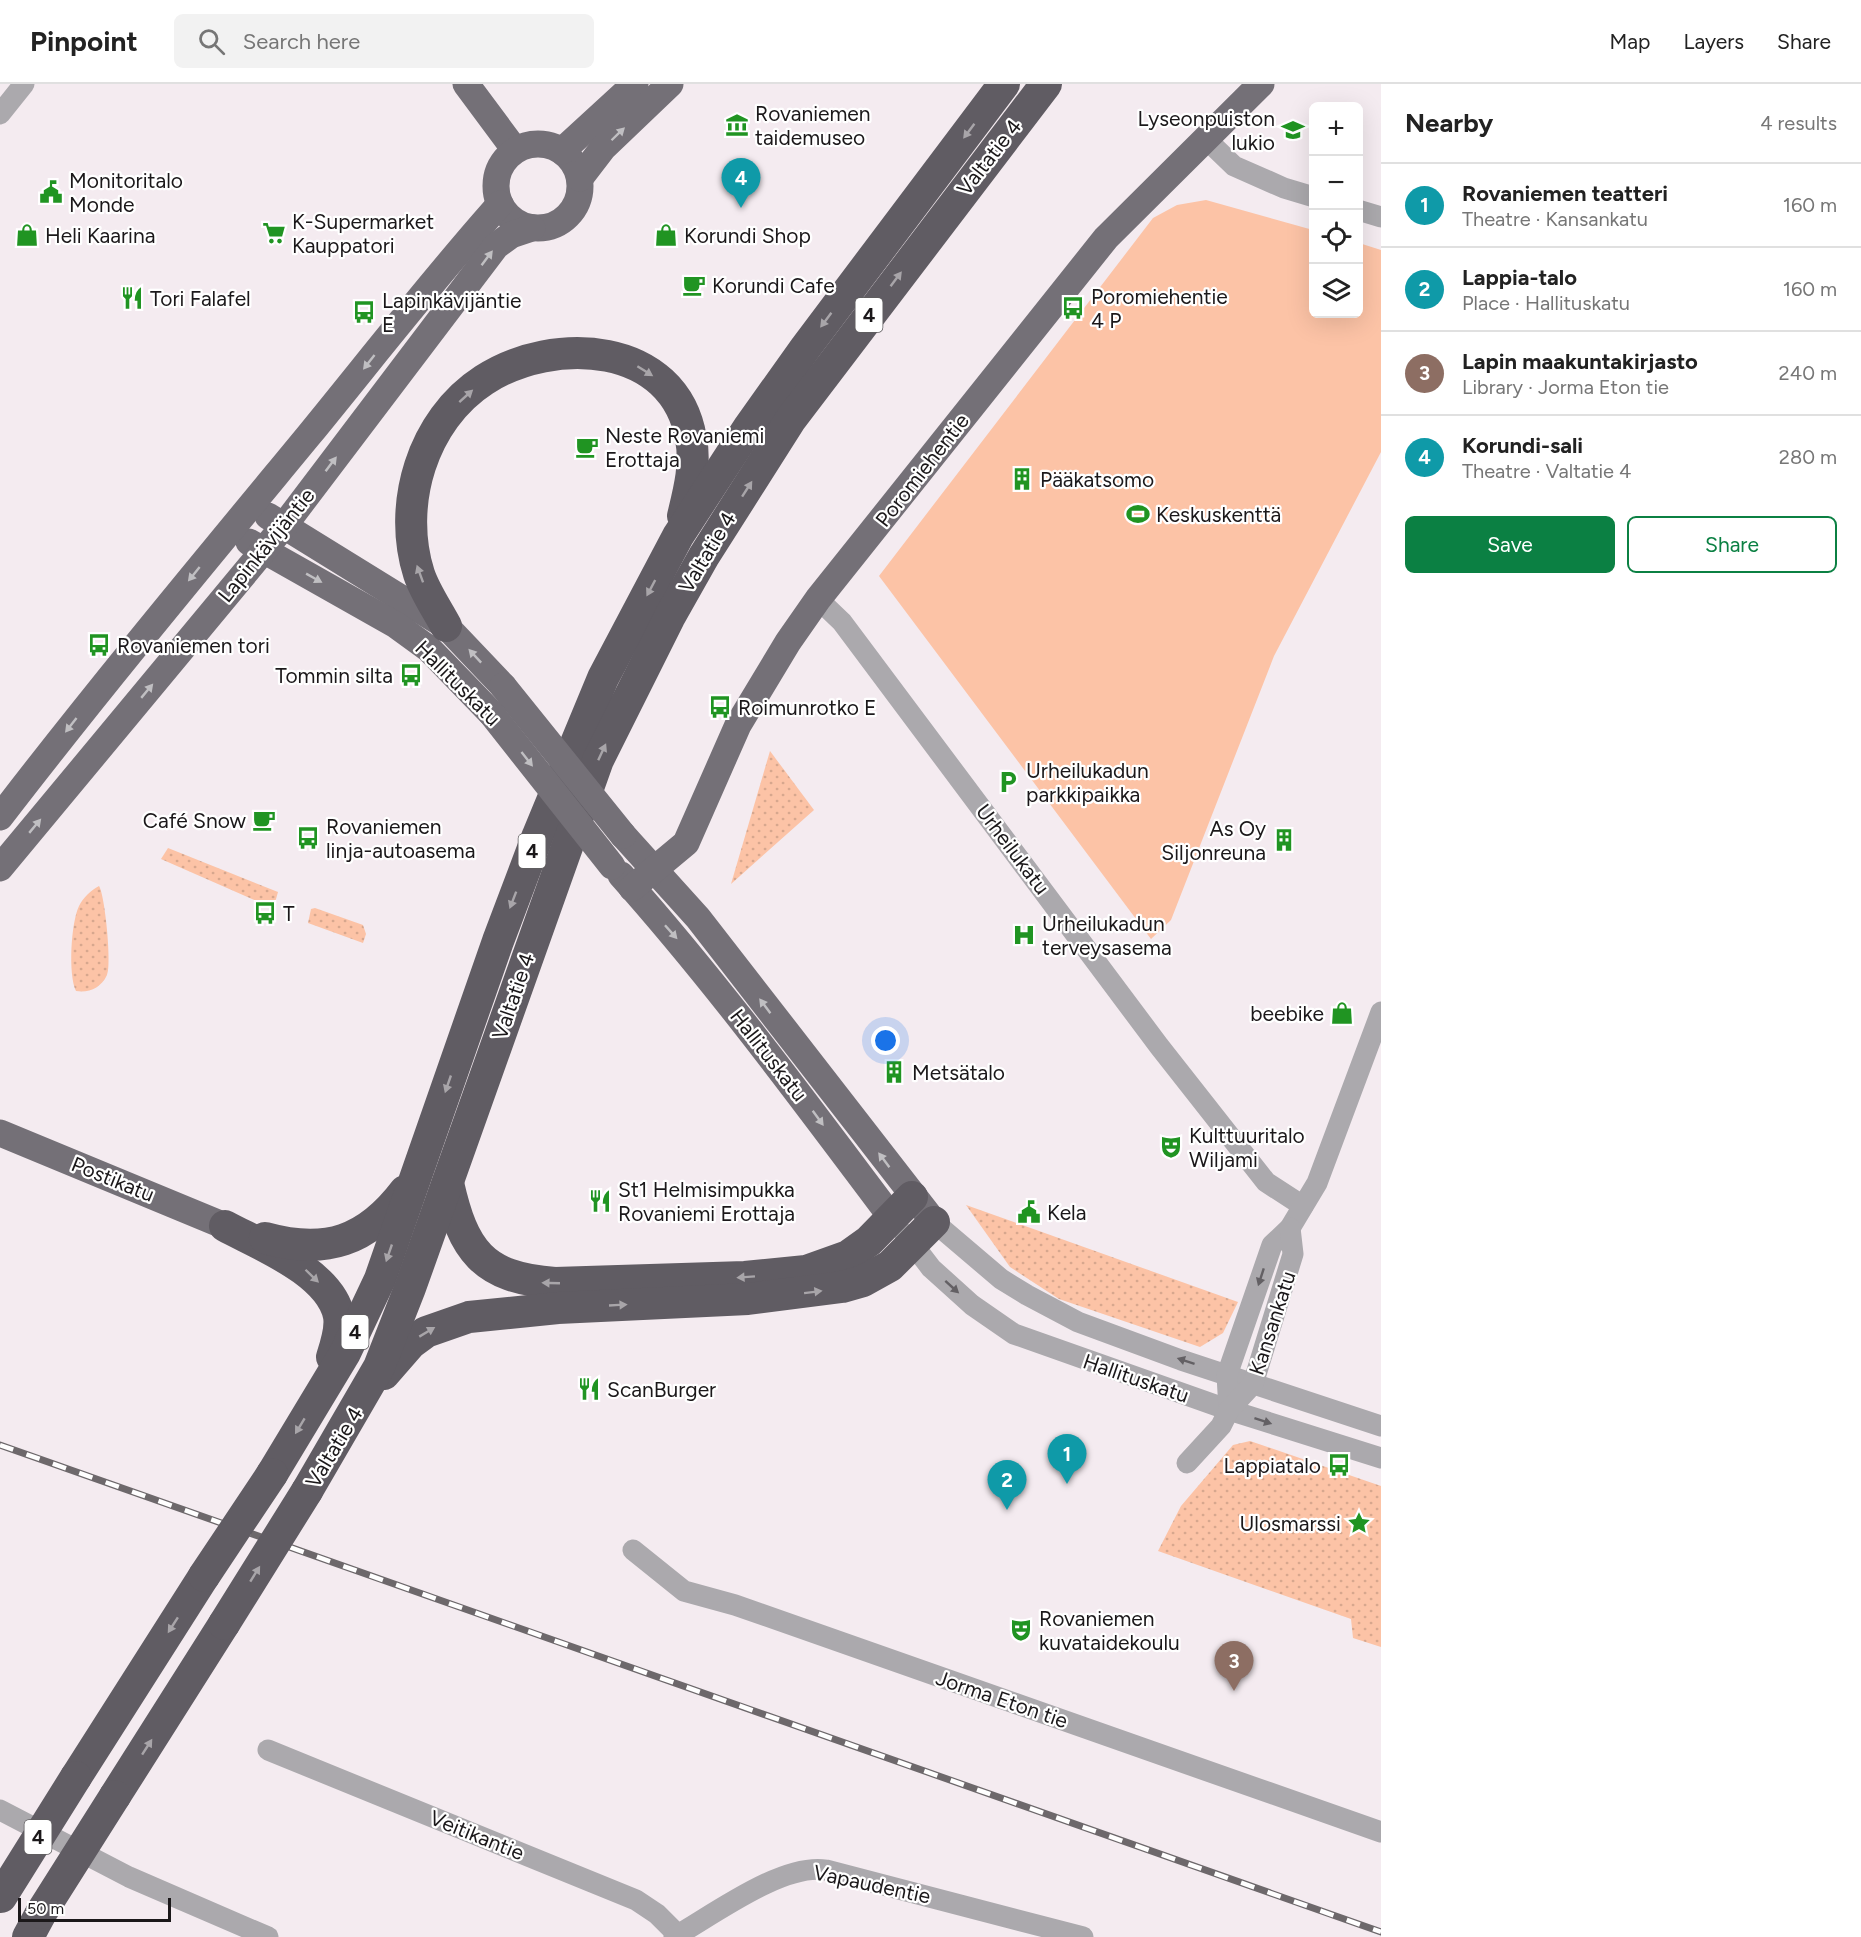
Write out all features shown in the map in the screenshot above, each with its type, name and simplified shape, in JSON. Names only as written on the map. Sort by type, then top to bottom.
[{"type":"highway","name":"Valtatie 4","points":[[1,1898],[204,1576],[272,1474],[345,1353],[380,1279],[498,940],[546,814],[603,678],[678,536],[806,347],[1004,84]]},
{"type":"highway","name":"Valtatie 4","points":[[35,1925],[307,1491],[359,1405],[379,1366],[448,1183],[598,760],[669,618],[704,556],[791,419],[1046,84]]},
{"type":"highway","points":[[446,626],[419,575],[413,546],[411,515],[420,465],[428,445],[459,402],[483,380],[530,358],[560,352],[620,358],[645,369],[665,385],[680,406],[688,427],[693,456],[692,473],[678,536]]},
{"type":"highway","points":[[225,1226],[277,1241],[306,1246],[341,1241],[382,1219],[414,1178]]},
{"type":"highway","points":[[448,1183],[457,1222],[472,1248],[492,1267],[531,1281],[555,1283],[745,1277],[806,1271],[848,1256],[869,1241],[902,1207]]},
{"type":"highway","points":[[225,1226],[304,1269],[334,1301],[339,1317],[335,1346],[322,1389]]},
{"type":"highway","points":[[359,1405],[411,1343],[426,1332],[447,1322],[469,1317],[558,1308],[748,1299],[817,1292],[863,1281],[890,1266],[923,1233]]},
{"type":"main road","points":[[466,84],[515,150]]},
{"type":"main road","points":[[562,151],[634,84]]},
{"type":"main road","points":[[580,178],[603,148],[670,84]]},
{"type":"main road","name":"Poromiehentie","points":[[632,888],[686,843],[738,725],[788,642],[818,599],[1106,237],[1261,84]]},
{"type":"main road","points":[[539,144],[562,151],[573,163],[580,178],[580,192],[576,204],[567,217],[551,226],[532,228],[513,220],[500,204],[496,184],[497,174],[507,157],[515,150],[539,144]]},
{"type":"main road","name":"Lapinkävijäntie","points":[[0,817],[76,718],[442,269],[500,204]]},
{"type":"main road","name":"Lapinkävijäntie","points":[[0,868],[283,527],[496,246],[511,235],[532,228]]},
{"type":"main road","name":"Hallituskatu","points":[[252,504],[283,527],[333,555],[446,626],[503,686],[623,835],[698,918],[902,1207]]},
{"type":"main road","name":"Hallituskatu","points":[[231,529],[262,551],[396,625],[429,649],[491,713],[612,866],[676,937],[786,1074],[923,1233]]},
{"type":"main road","name":"Postikatu","points":[[0,1133],[225,1226]]},
{"type":"street","points":[[0,114],[24,84]]},
{"type":"street","points":[[1206,140],[1234,166],[1284,188],[1309,195]]},
{"type":"street","points":[[1363,211],[1381,217]]},
{"type":"street","name":"Urheilukatu","points":[[818,599],[842,622],[1160,1046],[1266,1182],[1303,1206]]},
{"type":"street","name":"Kansankatu","points":[[1229,1410],[1227,1375],[1272,1245],[1290,1228],[1328,1157],[1381,1012]]},
{"type":"street","name":"Kansankatu","points":[[1187,1463],[1221,1426],[1229,1410],[1253,1384],[1293,1254],[1290,1228]]},
{"type":"street","name":"Hallituskatu","points":[[923,1233],[1053,1310],[1078,1322],[1253,1384],[1381,1426]]},
{"type":"street","name":"Hallituskatu","points":[[923,1233],[931,1268],[964,1298],[1014,1334],[1229,1410],[1381,1458]]},
{"type":"street","name":"Jorma Eton tie","points":[[633,1550],[684,1591],[735,1605],[1381,1832]]},
{"type":"street","name":"Veitikantie","points":[[268,1750],[636,1900],[657,1914],[676,1936]]},
{"type":"street","points":[[0,1810],[129,1877],[268,1937]]},
{"type":"street","name":"Vapaudentie","points":[[676,1936],[701,1930],[783,1875],[817,1868],[1083,1937]]},
{"type":"shaded area","name":"Keskuskenttä","points":[[1206,200],[1309,229],[1309,318],[1363,318],[1363,244],[1381,250],[1381,452],[1274,656],[1171,920],[1151,939],[879,576],[1153,218],[1177,205]]},
{"type":"shaded area","points":[[770,751],[814,810],[731,884]]},
{"type":"shaded area","points":[[168,848],[278,892],[274,906],[270,907],[161,859]]},
{"type":"shaded area","points":[[99,886],[108,945],[107,975],[98,986],[90,990],[76,991],[71,961],[76,914],[85,897]]},
{"type":"shaded area","points":[[315,908],[363,925],[366,934],[363,943],[308,923],[311,909]]},
{"type":"shaded area","points":[[966,1205],[1238,1302],[1223,1333],[1200,1347],[1059,1299],[1010,1267]]},
{"type":"shaded area","points":[[1250,1441],[1381,1486],[1381,1647],[1353,1638],[1351,1619],[1158,1551],[1181,1506],[1233,1445]]},
{"type":"railway","points":[[0,1445],[1381,1932]]},
{"type":"place","name":"Rovaniemen taidemuseo","points":[[737,125]]},
{"type":"place","name":"Lyseonpuiston lukio","points":[[1293,130]]},
{"type":"place","name":"Monitoritalo Monde","points":[[51,192]]},
{"type":"place","name":"Korundi-sali","points":[[741,208]]},
{"type":"place","name":"K-Supermarket Kauppatori","points":[[274,233]]},
{"type":"place","name":"Heli Kaarina","points":[[27,235]]},
{"type":"place","name":"Korundi Shop","points":[[666,235]]},
{"type":"place","name":"Korundi Cafe","points":[[694,285]]},
{"type":"place","name":"Tori Falafel","points":[[132,298]]},
{"type":"place","name":"Poromiehentie 4 P","points":[[1073,308]]},
{"type":"place","name":"Lapinkävijäntie E","points":[[364,312]]},
{"type":"place","name":"Neste Rovaniemi Erottaja","points":[[587,447]]},
{"type":"place","name":"Pääkatsomo","points":[[1022,479]]},
{"type":"place","name":"Keskuskenttä","points":[[1138,514]]},
{"type":"place","name":"Rovaniemen tori","points":[[99,645]]},
{"type":"place","name":"Tommin silta","points":[[411,675]]},
{"type":"place","name":"Roimunrotko E","points":[[720,707]]},
{"type":"place","name":"Urheilukadun parkkipaikka","points":[[1008,782]]},
{"type":"place","name":"Café Snow","points":[[264,820]]},
{"type":"place","name":"Rovaniemen linja-autoasema","points":[[308,838]]},
{"type":"place","name":"As Oy Siljonreuna","points":[[1284,840]]},
{"type":"place","name":"T","points":[[265,913]]},
{"type":"place","name":"Urheilukadun terveysasema","points":[[1024,935]]},
{"type":"place","name":"beebike","points":[[1342,1013]]},
{"type":"place","name":"Metsätalo","points":[[894,1072]]},
{"type":"place","name":"Kulttuuritalo Wiljami","points":[[1171,1147]]},
{"type":"place","name":"St1 Helmisimpukka Rovaniemi Erottaja","points":[[600,1201]]},
{"type":"place","name":"Kela","points":[[1029,1212]]},
{"type":"place","name":"ScanBurger","points":[[589,1389]]},
{"type":"place","name":"Lappiatalo","points":[[1339,1465]]},
{"type":"place","name":"Rovaniemen teatteri","points":[[1067,1484]]},
{"type":"place","name":"Lappia-talo","points":[[1007,1510]]},
{"type":"place","name":"Ulosmarssi","points":[[1359,1523]]},
{"type":"place","name":"Rovaniemen kuvataidekoulu","points":[[1021,1630]]},
{"type":"place","name":"Lapin maakuntakirjasto","points":[[1234,1691]]}]
